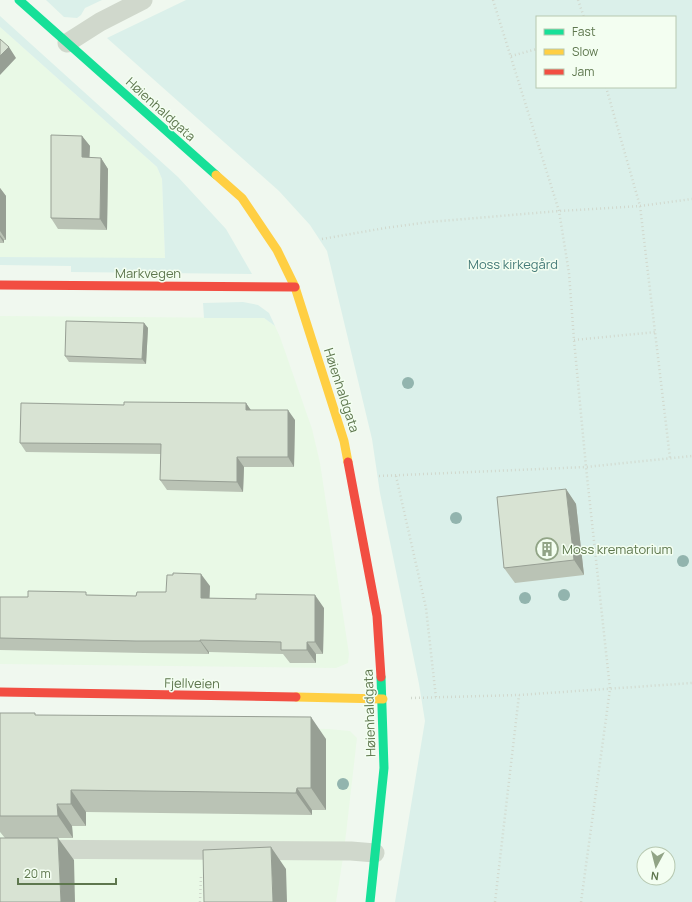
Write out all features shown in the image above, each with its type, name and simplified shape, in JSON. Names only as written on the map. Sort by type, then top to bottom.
[{"type":"street","name":"Høienhaldgata","points":[[19,0],[242,198],[277,250],[295,287],[344,441],[377,616],[383,699],[384,768],[370,902]]},
{"type":"street","name":"Markvegen","points":[[0,284],[295,287]]},
{"type":"street","name":"Fjellveien","points":[[0,692],[383,699]]},
{"type":"lane","points":[[67,42],[100,22],[143,0]]},
{"type":"lane","points":[[0,849],[351,851],[375,853]]},
{"type":"path","points":[[493,0],[558,211],[569,273],[586,467],[610,689],[581,902]]},
{"type":"path","points":[[578,0],[584,16]]},
{"type":"path","points":[[511,56],[536,49]]},
{"type":"path","points":[[606,88],[640,206],[670,458]]},
{"type":"path","points":[[322,240],[385,228],[429,222],[558,211],[640,206],[692,199]]},
{"type":"path","points":[[574,340],[656,332]]},
{"type":"path","points":[[352,478],[586,467],[692,456]]},
{"type":"path","points":[[396,476],[426,608],[436,698]]},
{"type":"path","points":[[383,699],[519,695],[692,683]]},
{"type":"path","points":[[495,902],[519,695]]},
{"type":"shaded area","points":[[0,27],[157,167],[162,179],[165,259],[0,257]]},
{"type":"shaded area","points":[[0,316],[264,318],[275,326],[312,429],[320,463],[349,654],[348,663],[336,668],[0,664]]},
{"type":"shaded area","points":[[0,725],[328,729],[350,731],[357,738],[344,851],[336,902],[0,902]]},
{"type":"green space","points":[[46,0],[102,0],[85,8],[81,15],[77,18],[64,17]]},
{"type":"green space","name":"Moss kirkegård","points":[[186,0],[692,0],[692,902],[395,902],[425,721],[419,684],[380,493],[372,439],[327,251],[310,225],[279,191],[107,38]]},
{"type":"green space","points":[[0,16],[178,177],[226,229],[252,274],[71,272],[71,266],[0,265],[0,257],[165,258],[162,179],[157,167],[0,27]]},
{"type":"green space","points":[[243,302],[258,305],[269,313],[275,326],[264,318],[204,318],[203,303]]},
{"type":"building","points":[[0,39],[9,47],[0,56]]},
{"type":"building","points":[[51,135],[82,136],[82,157],[101,158],[100,219],[51,218]]},
{"type":"building","points":[[66,321],[144,323],[142,359],[65,356]]},
{"type":"building","points":[[124,402],[246,403],[246,410],[288,410],[288,457],[237,457],[237,482],[160,480],[161,444],[20,443],[21,403],[124,405]]},
{"type":"building","name":"Moss krematorium","points":[[566,489],[574,560],[504,568],[497,497]]},
{"type":"building","points":[[173,573],[201,574],[201,598],[256,599],[256,594],[315,595],[315,642],[307,642],[307,650],[281,650],[281,642],[0,638],[0,597],[28,597],[28,591],[86,592],[86,595],[136,596],[137,592],[166,592],[167,575],[173,575]]},
{"type":"building","points":[[0,713],[35,713],[35,715],[311,717],[311,788],[297,788],[296,793],[71,790],[71,804],[57,804],[58,816],[0,816]]},
{"type":"building","points":[[0,838],[58,838],[61,902],[0,902]]},
{"type":"building","points":[[271,847],[273,902],[204,902],[203,850]]},
{"type":"traffic: fast","points":[[19,0],[216,175]]},
{"type":"traffic: fast","points":[[370,902],[384,768],[381,677]]},
{"type":"traffic: slow","points":[[216,175],[242,198],[277,250],[295,287],[344,441],[348,462]]},
{"type":"traffic: slow","points":[[296,697],[383,699]]},
{"type":"traffic: jam","points":[[0,285],[295,287]]},
{"type":"traffic: jam","points":[[348,462],[377,616],[381,677]]},
{"type":"traffic: jam","points":[[0,692],[296,697]]},
{"type":"place","name":"Moss krematorium","points":[[547,549]]}]
